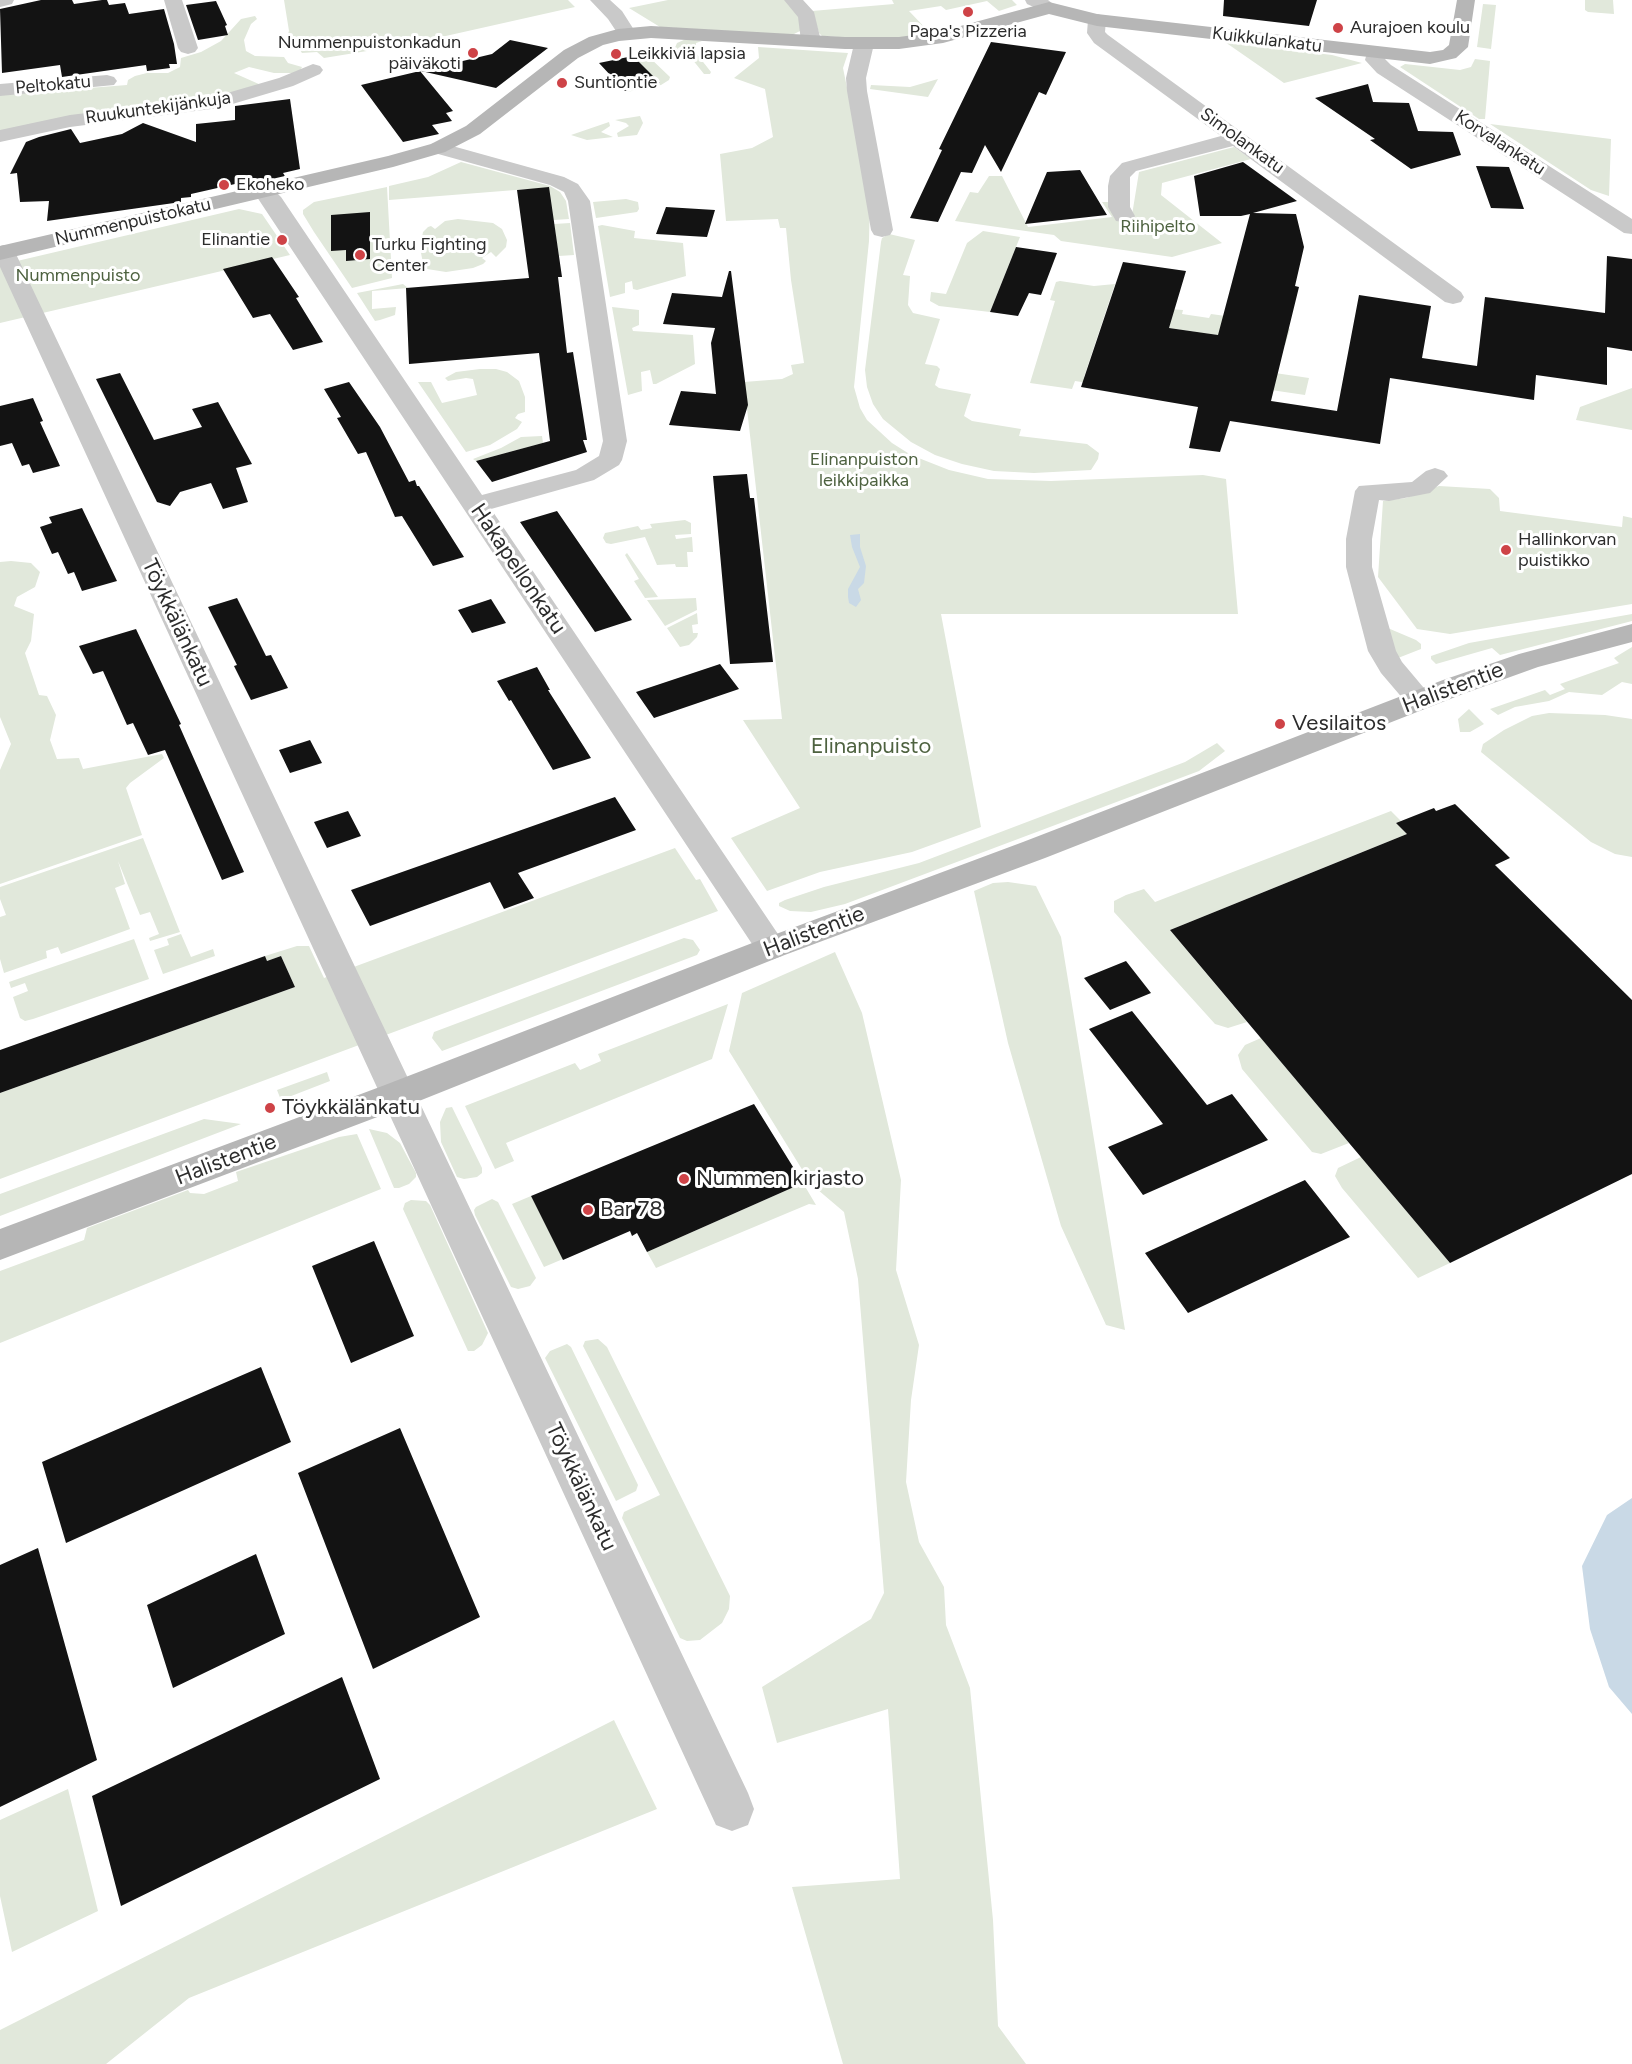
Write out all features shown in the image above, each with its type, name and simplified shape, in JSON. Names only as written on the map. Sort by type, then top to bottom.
[{"type":"street","points":[[0,1],[5,0]]},
{"type":"street","points":[[173,0],[188,48]]},
{"type":"street","points":[[599,0],[615,15],[627,33]]},
{"type":"street","points":[[793,0],[807,16],[811,41]]},
{"type":"street","name":"Kuikkulankatu","points":[[1097,20],[1419,58],[1436,58],[1449,54],[1459,43],[1466,0]]},
{"type":"street","points":[[1041,4],[1075,16],[1097,20]]},
{"type":"street","name":"Nummenpuistokatu","points":[[2,253],[393,161],[438,148],[473,130],[572,54],[596,41],[627,33],[651,32],[899,44],[930,40],[1041,4]]},
{"type":"street","name":"Simolankatu","points":[[1097,20],[1096,33],[1101,39],[1453,297]]},
{"type":"street","points":[[864,44],[856,78],[857,91],[882,230]]},
{"type":"street","name":"Korvalankatu","points":[[1375,53],[1375,60],[1384,69],[1632,228]]},
{"type":"street","name":"Ruukuntekijänkuja","points":[[0,136],[70,121],[218,102],[301,77],[313,70]]},
{"type":"street","name":"Peltokatu","points":[[0,90],[107,81]]},
{"type":"street","points":[[1124,216],[1119,207],[1120,176],[1129,167],[1238,138]]},
{"type":"street","points":[[438,148],[557,181],[571,188],[576,194],[579,201],[615,441],[610,460],[585,475],[475,505]]},
{"type":"street","name":"Hakapellonkatu","points":[[264,191],[771,948]]},
{"type":"street","name":"Töykkälänkatu","points":[[2,253],[732,1809]]},
{"type":"street","points":[[1420,700],[1391,667],[1382,651],[1359,567],[1359,539],[1368,491],[1389,493],[1422,488],[1435,476]]},
{"type":"street","name":"Halistentie","points":[[0,1245],[397,1095],[771,948],[1034,850],[1420,700],[1529,660],[1632,633]]},
{"type":"green space","points":[[284,0],[568,0],[575,7],[410,44],[324,58],[317,52],[302,53],[298,47],[283,48],[289,31]]},
{"type":"green space","points":[[668,0],[785,0],[798,11],[802,30],[792,35],[660,27],[629,8]]},
{"type":"green space","points":[[892,0],[1012,0],[1017,5],[999,11],[987,1],[946,10],[941,6],[909,11],[931,34],[887,40],[822,36],[812,11],[894,4]]},
{"type":"green space","points":[[1585,0],[1613,0],[1614,14],[1588,12],[1585,10]]},
{"type":"green space","points":[[1483,4],[1496,5],[1491,49],[1477,47]]},
{"type":"green space","points":[[255,16],[257,19],[251,24],[244,40],[246,51],[255,56],[284,57],[288,63],[302,67],[299,73],[274,73],[249,67],[234,73],[261,85],[236,95],[0,131],[0,95],[127,85],[128,80],[135,76],[147,73],[168,73],[180,67],[181,58],[201,52],[221,41],[241,19]]},
{"type":"green space","points":[[686,39],[702,41],[696,43],[696,53],[711,72],[710,74],[704,74],[684,49],[674,50],[677,43]]},
{"type":"green space","points":[[1225,42],[1332,55],[1362,63],[1284,83]]},
{"type":"green space","name":"Elinanpuisto","points":[[758,47],[848,53],[843,68],[870,201],[869,241],[854,387],[860,408],[867,420],[892,443],[911,455],[949,470],[988,479],[1051,481],[1203,475],[1226,479],[1238,614],[941,614],[981,827],[912,852],[820,872],[767,891],[731,838],[800,808],[743,720],[782,719],[744,382],[782,379],[793,374],[791,365],[804,363],[791,280],[786,228],[780,228],[778,219],[726,221],[720,154],[752,148],[773,137],[765,89],[734,78],[759,58]]},
{"type":"green space","points":[[648,56],[670,77],[669,80],[661,85],[627,92],[659,83],[635,58]]},
{"type":"green space","points":[[1475,59],[1490,61],[1485,119],[1479,119],[1400,67],[1405,64],[1460,70],[1471,67]]},
{"type":"green space","points":[[938,79],[928,97],[870,89],[871,85],[910,87]]},
{"type":"green space","points":[[640,116],[643,123],[637,135],[618,137],[617,133],[629,126],[615,120]]},
{"type":"green space","points":[[609,122],[610,126],[601,132],[613,137],[587,140],[571,135]]},
{"type":"green space","points":[[1490,124],[1611,139],[1609,196],[1591,190]]},
{"type":"green space","name":"Riihipelto","points":[[1234,147],[1251,159],[1162,183],[1161,195],[1222,243],[1172,257],[1061,241],[1054,235],[955,221],[970,192],[978,193],[989,176],[1002,176],[1028,227],[1112,217],[1102,202],[1108,202],[1132,215],[1139,172]]},
{"type":"green space","points":[[461,162],[550,186],[560,192],[566,201],[569,219],[554,220],[530,207],[528,189],[389,200],[389,186],[428,177]]},
{"type":"green space","name":"Turku Fighting Center","points":[[387,187],[392,278],[352,288],[314,232],[303,210],[314,202]]},
{"type":"green space","points":[[626,199],[638,202],[637,212],[596,218],[593,202]]},
{"type":"green space","name":"Nummenpuisto","points":[[239,209],[262,214],[290,255],[0,323],[0,265]]},
{"type":"green space","points":[[458,219],[493,223],[502,229],[507,240],[506,247],[496,257],[491,252],[482,258],[486,261],[483,264],[473,268],[446,272],[427,269],[423,263],[420,248],[423,232],[428,227],[435,229],[445,221]]},
{"type":"green space","points":[[570,223],[574,255],[559,256],[554,224]]},
{"type":"green space","points":[[598,226],[635,231],[634,238],[683,243],[686,276],[637,290],[633,289],[632,281],[625,283],[625,293],[610,297]]},
{"type":"green space","points":[[983,231],[1020,237],[990,312],[939,306],[930,301],[931,292],[946,294],[967,243]]},
{"type":"green space","points":[[889,234],[915,240],[903,275],[910,276],[908,305],[913,313],[940,319],[925,364],[937,366],[940,369],[935,385],[939,388],[971,394],[964,416],[972,421],[1021,429],[1019,436],[1087,444],[1099,453],[1091,470],[1034,473],[994,471],[962,464],[935,455],[911,442],[883,419],[873,404],[867,387],[865,370],[881,242],[882,238]]},
{"type":"green space","points":[[1056,282],[1094,286],[1115,284],[1084,377],[1108,386],[1075,381],[1072,389],[1030,383],[1055,301],[1050,300]]},
{"type":"green space","points":[[403,284],[408,288],[372,291],[372,309],[396,307],[395,315],[375,321],[357,293]]},
{"type":"green space","points":[[612,307],[639,310],[639,325],[632,328],[633,331],[693,335],[695,364],[656,384],[653,384],[650,370],[641,372],[642,391],[628,395]]},
{"type":"green space","points":[[1169,309],[1183,310],[1182,314],[1209,318],[1211,314],[1284,324],[1290,329],[1285,345],[1148,325]]},
{"type":"green space","points":[[480,369],[507,372],[519,381],[525,397],[525,412],[518,414],[515,418],[522,422],[517,429],[490,445],[466,452],[418,382],[431,382],[442,403],[477,395],[473,379],[448,381],[445,378],[456,372]]},
{"type":"green space","points":[[1275,373],[1309,378],[1305,395],[1271,390]]},
{"type":"green space","points":[[1632,388],[1632,430],[1576,420],[1580,407]]},
{"type":"green space","points":[[542,436],[543,443],[476,461],[473,459],[521,437]]},
{"type":"green space","name":"Hallinkorvan puistikko","points":[[1439,486],[1490,489],[1499,498],[1500,511],[1622,527],[1623,516],[1632,518],[1632,604],[1450,634],[1417,629],[1378,577],[1383,501],[1406,498]]},
{"type":"green space","points":[[685,520],[691,523],[691,534],[675,535],[676,539],[692,537],[693,552],[687,552],[688,567],[676,567],[675,564],[657,565],[645,537],[611,544],[606,543],[603,538],[605,533],[638,526],[641,530],[652,528],[650,524]]},
{"type":"green space","points":[[627,553],[658,597],[645,598],[634,581],[639,579],[625,555]]},
{"type":"green space","points":[[0,562],[31,563],[40,572],[35,587],[17,597],[14,606],[34,614],[31,641],[25,653],[39,695],[47,696],[56,715],[50,740],[57,759],[79,758],[83,769],[162,754],[164,758],[126,788],[142,835],[0,884],[0,770],[11,744],[0,717]]},
{"type":"green space","points":[[696,598],[697,610],[665,626],[647,600]]},
{"type":"green space","points":[[697,613],[698,624],[692,625],[693,633],[698,633],[697,637],[689,645],[680,647],[667,628]]},
{"type":"green space","points":[[1632,614],[1632,621],[1500,655],[1492,648],[1436,664],[1431,659],[1431,656],[1469,643]]},
{"type":"green space","points":[[1383,626],[1416,640],[1421,644],[1421,649],[1398,658]]},
{"type":"green space","points":[[1632,647],[1632,684],[1622,682],[1602,695],[1569,692],[1549,701],[1515,707],[1498,715],[1490,709],[1545,690],[1550,695],[1565,689],[1560,684],[1619,663],[1614,658]]},
{"type":"green space","points":[[1469,709],[1484,724],[1470,732],[1460,732],[1458,719]]},
{"type":"green space","points":[[1549,713],[1605,715],[1632,719],[1632,857],[1615,854],[1591,842],[1481,752],[1483,744],[1504,730],[1532,716]]},
{"type":"green space","points":[[1217,743],[1225,751],[1199,771],[845,904],[811,912],[790,911],[779,906],[779,903],[785,900],[824,887],[919,863],[1185,762]]},
{"type":"green space","points":[[1391,811],[1401,821],[1396,823],[1407,834],[1170,930],[1247,1022],[1228,1028],[1215,1024],[1114,912],[1114,901],[1126,895],[1144,889],[1155,902]]},
{"type":"green space","points":[[143,838],[180,932],[150,941],[149,938],[159,934],[150,912],[140,915],[118,861],[125,884],[115,888],[130,929],[61,954],[58,947],[46,951],[47,958],[4,973],[0,959],[0,917],[6,915],[0,899],[0,887]]},
{"type":"green space","points":[[675,848],[696,880],[700,879],[718,911],[0,1179],[0,1093],[295,987],[281,956],[267,961],[265,956],[297,946],[309,946],[324,978]]},
{"type":"green space","points":[[1008,882],[1036,886],[1061,937],[1125,1330],[1106,1325],[1061,1226],[1008,1043],[974,891],[993,883]]},
{"type":"green space","points":[[181,934],[191,957],[213,949],[215,956],[163,974],[154,950],[169,945],[167,939]]},
{"type":"green space","points":[[684,938],[693,940],[700,950],[697,955],[442,1051],[432,1038],[434,1032]]},
{"type":"green space","points":[[134,939],[149,979],[33,1019],[25,1021],[20,1018],[13,997],[28,991],[25,983],[11,988],[9,982]]},
{"type":"green space","points":[[835,952],[862,1013],[901,1180],[896,1270],[919,1345],[911,1400],[906,1482],[919,1542],[944,1587],[946,1625],[970,1688],[993,1920],[998,2026],[1026,2064],[843,2064],[792,1887],[900,1879],[888,1709],[777,1743],[762,1687],[871,1619],[884,1593],[858,1279],[844,1212],[811,1184],[729,1051],[742,993]]},
{"type":"green space","points":[[728,1004],[712,1059],[506,1143],[514,1161],[495,1169],[465,1106],[575,1063],[580,1070],[601,1061],[598,1054]]},
{"type":"green space","points":[[1261,1038],[1349,1143],[1321,1154],[1312,1152],[1242,1069],[1238,1055],[1245,1045]]},
{"type":"green space","points":[[327,1072],[330,1081],[281,1100],[277,1090]]},
{"type":"green space","points":[[452,1107],[482,1168],[482,1173],[477,1177],[464,1179],[457,1177],[441,1142],[440,1122],[446,1108]]},
{"type":"green space","points":[[204,1119],[241,1124],[0,1216],[0,1194]]},
{"type":"green space","points":[[369,1129],[387,1133],[400,1143],[416,1173],[416,1177],[409,1184],[394,1188]]},
{"type":"green space","points":[[357,1134],[381,1189],[0,1343],[0,1271],[84,1240],[87,1228],[188,1190],[190,1193],[204,1194],[238,1181],[236,1172],[339,1137]]},
{"type":"green space","points":[[1361,1157],[1450,1263],[1418,1278],[1342,1188],[1335,1176],[1338,1168]]},
{"type":"green space","points":[[803,1183],[816,1205],[809,1204],[656,1268],[647,1252]]},
{"type":"green space","points":[[531,1196],[563,1259],[544,1267],[512,1204]]},
{"type":"green space","points":[[492,1199],[498,1202],[536,1278],[530,1286],[518,1289],[511,1287],[475,1215],[476,1207]]},
{"type":"green space","points":[[411,1200],[426,1201],[430,1205],[488,1333],[482,1345],[474,1351],[468,1351],[403,1209],[405,1203]]},
{"type":"green space","points":[[598,1339],[607,1347],[730,1596],[729,1609],[722,1623],[700,1640],[687,1641],[680,1638],[622,1518],[624,1512],[660,1495],[583,1346],[585,1341]]},
{"type":"green space","points":[[567,1344],[571,1347],[638,1485],[636,1491],[616,1501],[545,1358],[550,1351]]},
{"type":"green space","points":[[614,1720],[657,1809],[189,1998],[106,2064],[0,2064],[0,2030]]},
{"type":"green space","points":[[68,1789],[98,1911],[12,1952],[0,1896],[0,1820]]},
{"type":"water","points":[[860,534],[860,547],[866,566],[864,583],[858,589],[861,600],[856,607],[849,603],[848,589],[860,567],[850,535]]},
{"type":"water","points":[[1632,1498],[1632,1714],[1609,1687],[1590,1629],[1582,1566],[1607,1515]]},
{"type":"building","points":[[41,0],[72,0],[74,4],[107,0],[109,5],[125,3],[129,14],[164,9],[177,64],[169,64],[170,68],[147,71],[146,65],[62,77],[60,65],[2,73],[0,9]]},
{"type":"building","points":[[1224,0],[1317,0],[1309,26],[1223,16]]},
{"type":"building","points":[[216,1],[227,25],[225,26],[228,35],[198,40],[186,5]]},
{"type":"building","points":[[510,40],[548,48],[496,88],[421,71],[492,54]]},
{"type":"building","points":[[991,42],[1066,52],[1046,95],[1039,92],[1001,172],[985,145],[972,173],[961,172],[938,222],[910,218],[942,150],[939,149]]},
{"type":"building","points":[[633,56],[660,83],[625,91],[599,63]]},
{"type":"building","points":[[420,71],[453,111],[446,113],[452,121],[432,125],[439,134],[403,142],[361,85]]},
{"type":"building","points":[[1368,84],[1373,102],[1409,103],[1418,131],[1453,132],[1461,155],[1411,169],[1370,140],[1375,139],[1315,98]]},
{"type":"building","points":[[290,99],[300,169],[283,173],[285,176],[191,194],[191,197],[181,198],[181,202],[47,221],[49,201],[20,202],[17,173],[10,174],[26,142],[39,137],[71,129],[80,143],[122,134],[143,123],[196,142],[196,124],[235,120],[235,106]]},
{"type":"building","points":[[1243,162],[1297,201],[1253,213],[1296,214],[1304,247],[1295,286],[1299,287],[1271,401],[1337,411],[1359,295],[1431,306],[1422,358],[1477,366],[1485,297],[1605,313],[1607,256],[1632,259],[1632,351],[1607,347],[1607,385],[1536,375],[1534,400],[1390,378],[1380,444],[1230,421],[1220,452],[1189,448],[1198,407],[1081,387],[1123,262],[1186,271],[1169,328],[1218,335],[1250,214],[1200,216],[1194,176]]},
{"type":"building","points":[[1476,166],[1509,167],[1524,209],[1491,208]]},
{"type":"building","points":[[1080,170],[1107,215],[1025,224],[1047,172]]},
{"type":"building","points":[[549,187],[562,277],[558,277],[567,353],[573,352],[587,440],[583,440],[587,452],[492,482],[476,461],[550,441],[539,353],[409,364],[406,288],[529,278],[517,190]]},
{"type":"building","points":[[666,207],[715,210],[707,237],[656,234]]},
{"type":"building","points":[[370,212],[370,259],[346,261],[346,250],[331,251],[331,215]]},
{"type":"building","points":[[1016,247],[1057,253],[1041,295],[1029,293],[1018,316],[990,312]]},
{"type":"building","points":[[272,257],[299,297],[296,298],[323,342],[293,350],[270,314],[253,318],[223,269]]},
{"type":"building","points":[[729,271],[731,271],[748,405],[740,431],[669,425],[681,391],[716,394],[711,343],[715,328],[663,324],[672,293],[722,297]]},
{"type":"building","points":[[120,373],[154,440],[202,427],[192,409],[218,402],[252,464],[236,468],[248,502],[223,509],[211,483],[180,492],[170,506],[157,502],[96,379]]},
{"type":"building","points":[[349,382],[380,427],[409,482],[415,480],[464,557],[433,566],[402,516],[395,517],[366,452],[358,454],[337,418],[341,417],[324,389]]},
{"type":"building","points":[[33,398],[43,421],[40,422],[60,466],[33,473],[29,464],[22,466],[12,443],[0,446],[0,406]]},
{"type":"building","points":[[747,474],[750,498],[754,498],[773,662],[730,664],[713,476]]},
{"type":"building","points":[[82,508],[117,581],[82,591],[74,572],[68,574],[58,552],[52,554],[40,527],[52,523],[49,517]]},
{"type":"building","points":[[557,511],[632,620],[595,632],[520,522]]},
{"type":"building","points":[[237,598],[266,656],[271,655],[288,688],[251,700],[234,666],[237,665],[208,607]]},
{"type":"building","points":[[491,599],[506,623],[472,633],[458,610]]},
{"type":"building","points":[[136,629],[181,724],[179,725],[244,872],[222,880],[165,750],[148,755],[133,723],[127,725],[103,671],[93,674],[79,646]]},
{"type":"building","points":[[720,664],[739,689],[654,718],[636,692]]},
{"type":"building","points":[[537,667],[550,690],[548,690],[591,758],[553,770],[497,681]]},
{"type":"building","points":[[310,740],[322,763],[290,773],[279,750]]},
{"type":"building","points":[[615,797],[636,830],[518,873],[534,898],[504,909],[490,882],[370,926],[351,890]]},
{"type":"building","points":[[1455,804],[1510,858],[1495,865],[1632,1000],[1632,1174],[1450,1263],[1170,930],[1407,834],[1396,823],[1434,808],[1436,811]]},
{"type":"building","points":[[348,811],[361,836],[327,848],[314,822]]},
{"type":"building","points":[[265,956],[267,961],[281,956],[295,987],[0,1093],[0,1050]]},
{"type":"building","points":[[1126,961],[1151,993],[1110,1010],[1084,978]]},
{"type":"building","points":[[1132,1011],[1207,1105],[1232,1094],[1268,1140],[1143,1195],[1108,1147],[1163,1124],[1089,1029]]},
{"type":"building","points":[[754,1104],[803,1183],[647,1252],[637,1233],[632,1236],[630,1231],[563,1260],[531,1196]]},
{"type":"building","points":[[1305,1180],[1350,1237],[1188,1313],[1145,1253]]},
{"type":"building","points":[[374,1241],[414,1336],[351,1363],[312,1266]]},
{"type":"building","points":[[261,1367],[291,1442],[66,1543],[42,1462]]},
{"type":"building","points":[[400,1428],[480,1617],[373,1669],[298,1473]]},
{"type":"building","points":[[38,1548],[97,1760],[0,1807],[0,1565]]},
{"type":"building","points":[[256,1554],[285,1634],[173,1688],[147,1605]]},
{"type":"building","points":[[342,1677],[380,1779],[121,1906],[92,1796]]},
{"type":"place","name":"Papa's Pizzeria","points":[[968,12]]},
{"type":"place","name":"Aurajoen koulu","points":[[1338,28]]},
{"type":"place","name":"Nummenpuistonkadun päiväkoti","points":[[473,53]]},
{"type":"place","name":"Leikkiviä lapsia","points":[[616,54]]},
{"type":"place","name":"Suntiontie","points":[[562,83]]},
{"type":"place","name":"Ekoheko","points":[[224,185]]},
{"type":"place","name":"Elinantie","points":[[282,240]]},
{"type":"place","name":"Turku Fighting Center","points":[[360,255]]},
{"type":"place","name":"Hallinkorvan puistikko","points":[[1506,550]]},
{"type":"place","name":"Vesilaitos","points":[[1280,724]]},
{"type":"place","name":"Töykkälänkatu","points":[[270,1108]]},
{"type":"place","name":"Nummen kirjasto","points":[[684,1179]]},
{"type":"place","name":"Bar 78","points":[[588,1210]]},
{"type":"park label","name":"Elinanpuiston leikkipaikka","points":[[864,470]]}]
